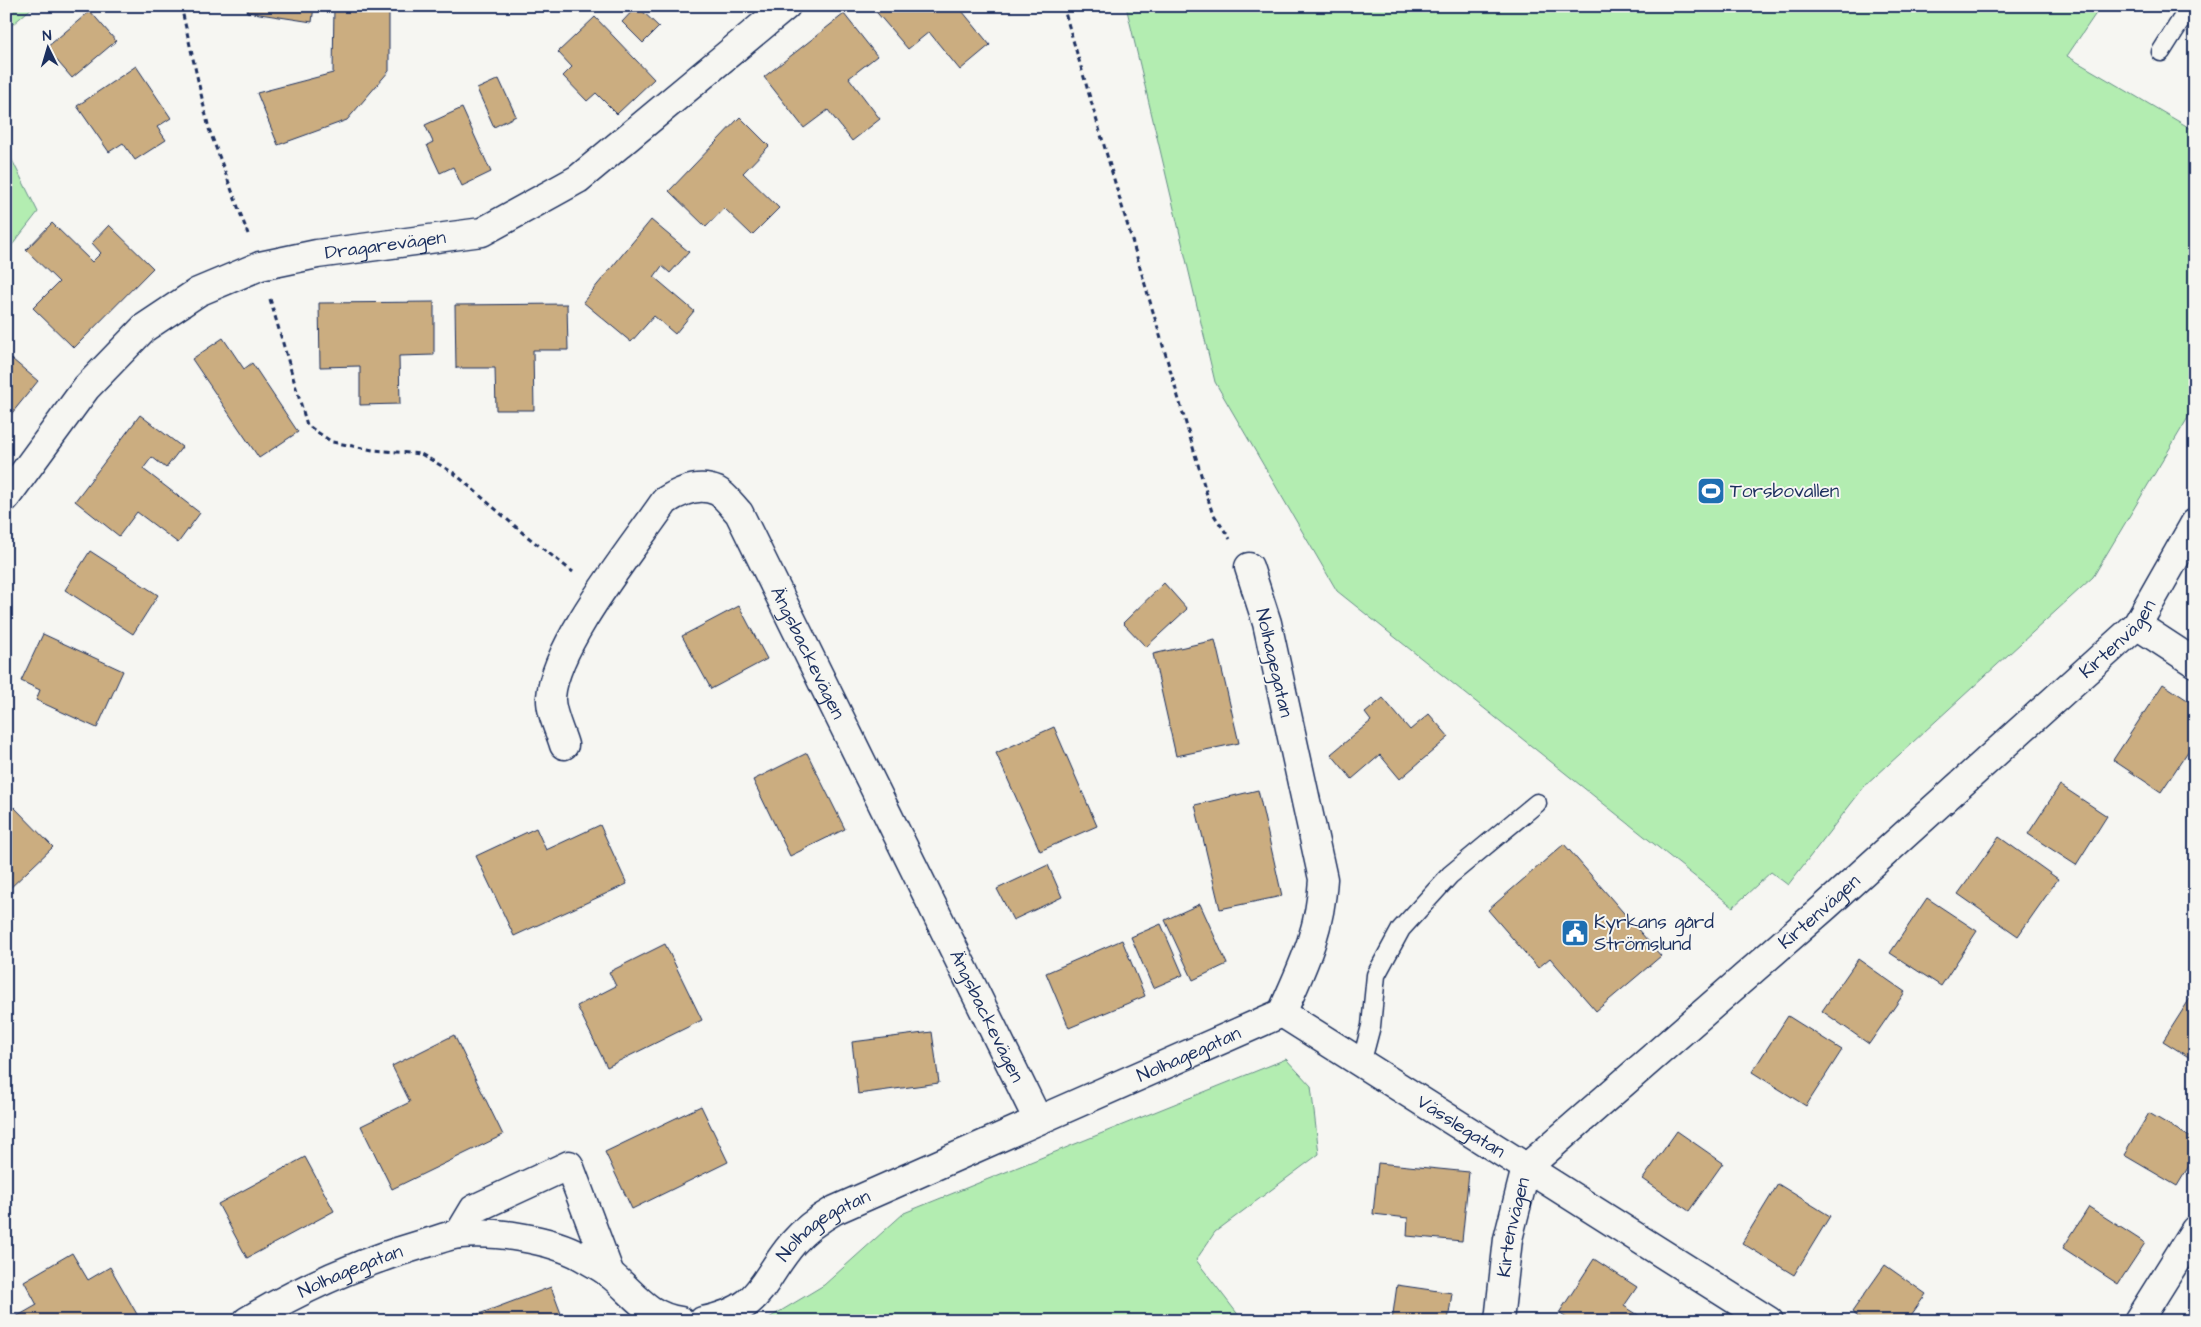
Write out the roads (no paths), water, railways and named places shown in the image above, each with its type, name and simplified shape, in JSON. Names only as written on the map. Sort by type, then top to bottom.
[{"type":"street","name":"Dragarevägen","points":[[6,497],[86,388],[144,328],[198,292],[260,266],[317,254],[482,232],[578,179],[786,6]]},
{"type":"street","name":"Ängsbackevägen","points":[[564,745],[550,700],[553,680],[567,645],[665,501],[680,491],[696,488],[717,492],[739,513],[1038,1120]]},
{"type":"street","name":"Kirtenvägen","points":[[1499,1321],[1508,1239],[1526,1168],[1826,906],[2137,625],[2195,523]]},
{"type":"street","name":"Nolhagegatan","points":[[703,1321],[728,1316],[752,1300],[765,1285],[792,1244],[812,1224],[835,1210],[1282,1013],[1315,936],[1321,908],[1323,879],[1267,623],[1249,567]]},
{"type":"street","points":[[2137,625],[2195,663]]},
{"type":"street","name":"Vässlegatan","points":[[1282,1013],[1769,1321]]},
{"type":"street","name":"Nolhagegatan","points":[[459,1234],[474,1209],[569,1165],[610,1274]]},
{"type":"street","points":[[2138,1321],[2195,1230]]},
{"type":"street","name":"Nolhagegatan","points":[[247,1321],[324,1282],[394,1252],[459,1234],[511,1235],[552,1245],[579,1255],[610,1274],[644,1307],[666,1319],[681,1321]]},
{"type":"lane","points":[[2161,52],[2190,6]]},
{"type":"lane","points":[[1361,1064],[1371,1026],[1376,975],[1401,929],[1450,875],[1537,803]]},
{"type":"place","name":"Torsbovallen","points":[[1711,491]]},
{"type":"place","name":"Kyrkans gård Strömslund","points":[[1575,933]]}]
